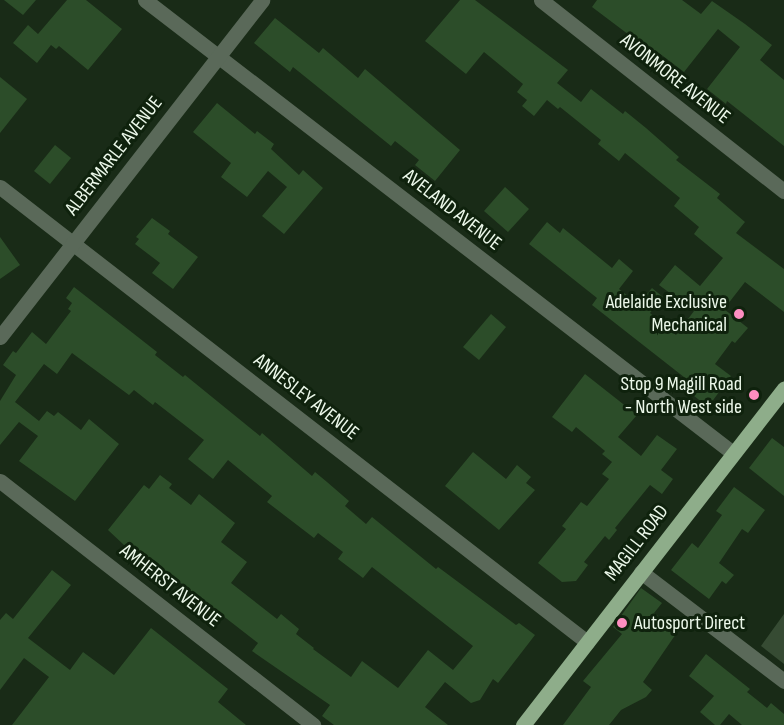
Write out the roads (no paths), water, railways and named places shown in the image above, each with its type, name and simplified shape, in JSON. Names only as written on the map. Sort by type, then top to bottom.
[{"type":"main road","name":"MAGILL ROAD","points":[[523,725],[784,388]]},
{"type":"street","name":"AVELAND AVENUE","points":[[145,0],[733,453]]},
{"type":"street","name":"ALBERMARLE AVENUE","points":[[0,337],[262,0]]},
{"type":"street","name":"AVONMORE AVENUE","points":[[541,0],[784,191]]},
{"type":"street","name":"ANNESLEY AVENUE","points":[[0,187],[587,642]]},
{"type":"street","name":"AMHERST AVENUE","points":[[0,481],[313,725]]},
{"type":"street","points":[[641,572],[784,681]]},
{"type":"place","name":"Adelaide Exclusive Mechanical","points":[[739,314]]},
{"type":"place","name":"Stop 9 Magill Road - North West side","points":[[754,395]]},
{"type":"place","name":"Autosport Direct","points":[[622,623]]}]
